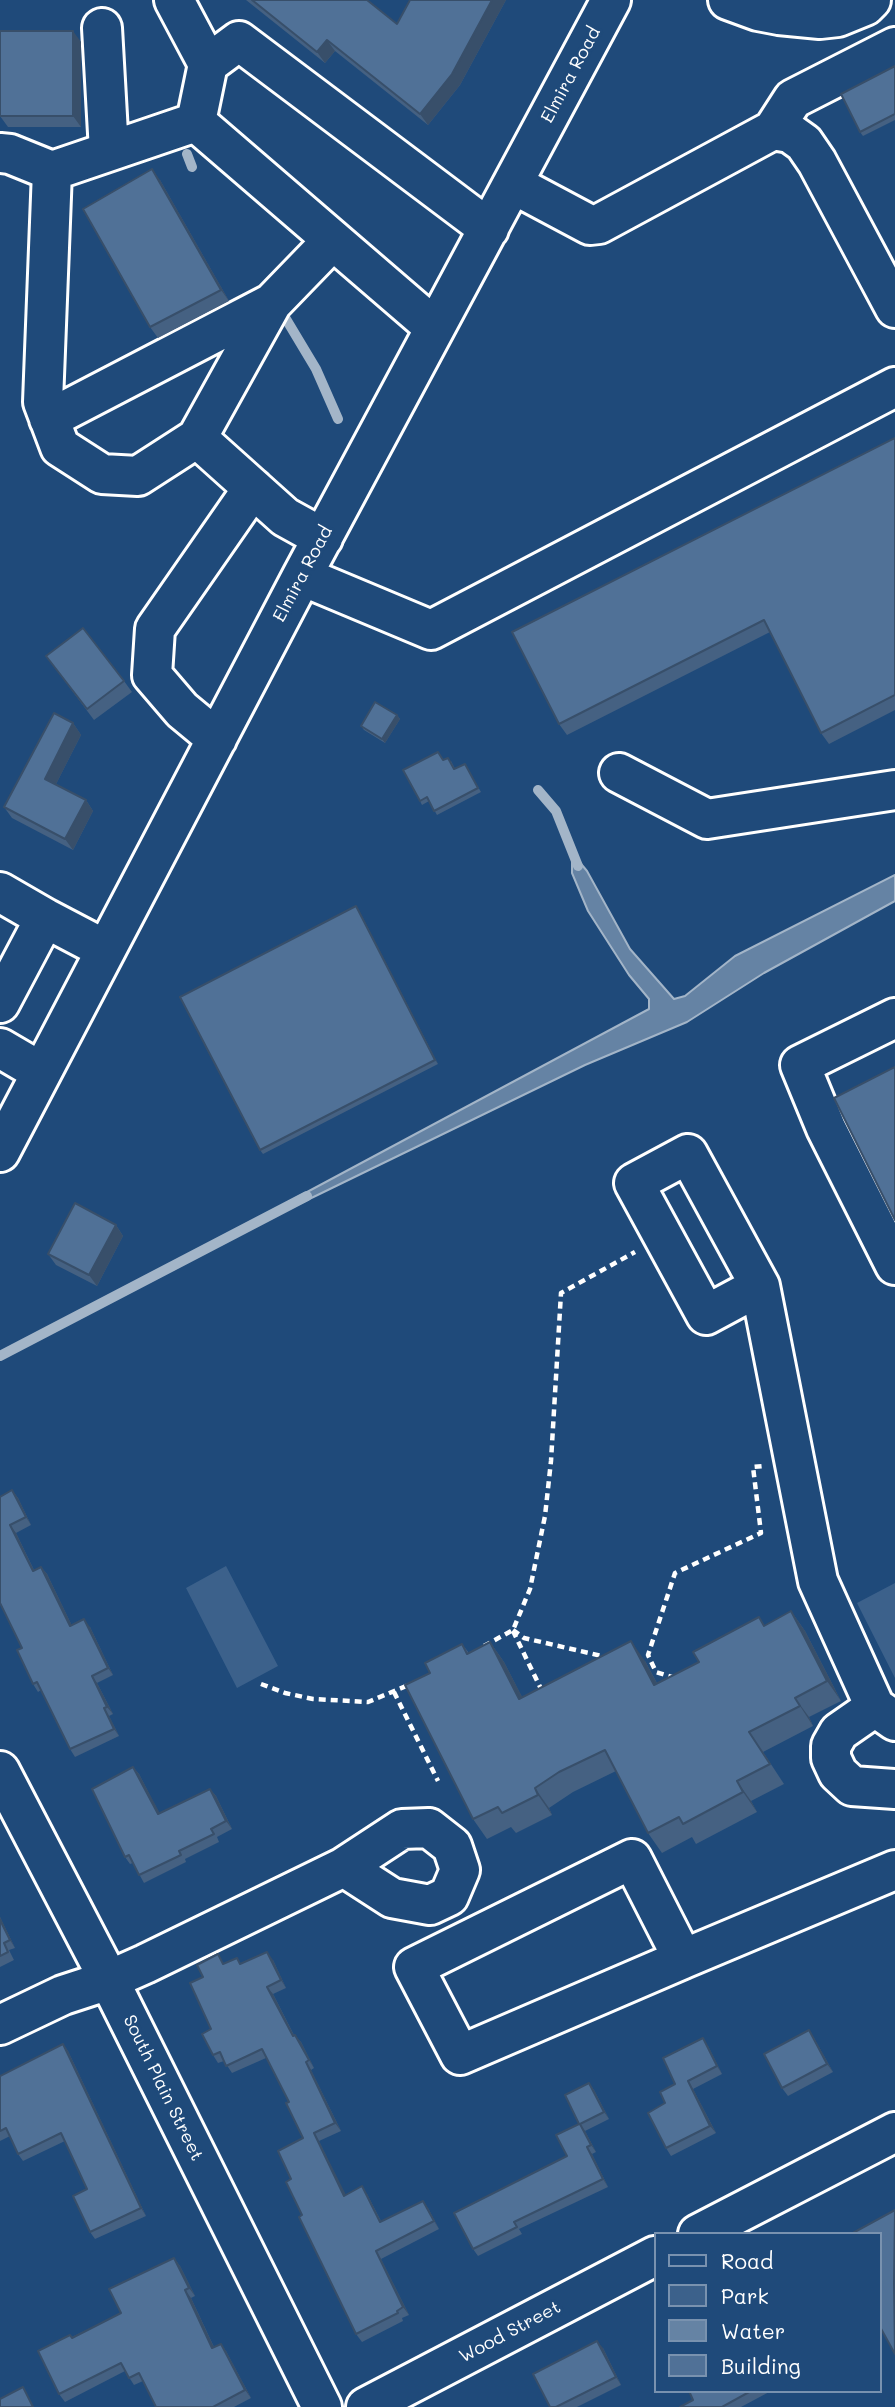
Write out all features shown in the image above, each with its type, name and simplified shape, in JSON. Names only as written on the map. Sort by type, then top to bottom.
[{"type":"street","points":[[174,0],[208,64],[196,122]]},
{"type":"street","name":"Elmira Road","points":[[0,1152],[302,576],[611,0]]},
{"type":"street","points":[[728,0],[758,11],[820,19],[838,17],[865,6],[871,0]]},
{"type":"street","points":[[102,28],[108,151]]},
{"type":"street","points":[[208,64],[239,41],[489,229]]},
{"type":"street","points":[[513,184],[590,226],[599,224],[773,130],[793,99],[895,47]]},
{"type":"street","points":[[0,153],[10,154],[52,171],[196,122]]},
{"type":"street","points":[[196,122],[435,328]]},
{"type":"street","points":[[773,130],[790,133],[804,143],[817,162],[895,308]]},
{"type":"street","points":[[52,171],[43,402],[60,447],[102,474],[138,476],[197,438],[272,303],[332,241]]},
{"type":"street","points":[[49,419],[272,303]]},
{"type":"street","points":[[302,576],[431,630],[895,387]]},
{"type":"street","points":[[197,438],[285,517],[323,538]]},
{"type":"street","points":[[217,739],[182,710],[152,675],[155,629],[253,488]]},
{"type":"street","points":[[618,773],[707,819],[895,790]]},
{"type":"street","points":[[0,892],[106,950]]},
{"type":"street","points":[[0,1003],[45,918]]},
{"type":"street","points":[[895,1018],[800,1065],[826,1128],[895,1265]]},
{"type":"street","points":[[0,1048],[41,1072]]},
{"type":"street","points":[[760,1286],[706,1315],[634,1183],[688,1154],[760,1286],[818,1581],[885,1714],[839,1732],[831,1746],[831,1759],[838,1773],[852,1786],[895,1789]]},
{"type":"street","name":"South Plain Street","points":[[0,1771],[109,1980],[322,2407]]},
{"type":"street","points":[[0,2025],[63,1995],[109,1980],[344,1867],[402,1829],[429,1828],[452,1846],[460,1870],[449,1896],[430,1905],[392,1898],[344,1867]]},
{"type":"street","points":[[683,1959],[632,1859],[414,1967],[460,2055],[895,1870]]},
{"type":"street","points":[[430,1905],[452,1947]]},
{"type":"street","points":[[702,2232],[895,2133]]},
{"type":"street","name":"Wood Street","points":[[366,2407],[654,2257]]},
{"type":"path","points":[[477,1649],[513,1630],[530,1589],[545,1516],[551,1461],[561,1293],[663,1236]]},
{"type":"path","points":[[677,1679],[656,1672],[648,1655],[675,1573],[761,1533],[753,1467],[795,1461]]},
{"type":"path","points":[[513,1630],[524,1638],[618,1660]]},
{"type":"path","points":[[513,1630],[549,1703]]},
{"type":"path","points":[[640,1659],[648,1655]]},
{"type":"path","points":[[261,1684],[304,1697],[368,1702],[417,1680]]},
{"type":"path","points":[[394,1692],[438,1781]]},
{"type":"green space","points":[[226,1566],[278,1666],[237,1688],[186,1588]]},
{"type":"green space","points":[[895,1583],[895,1678],[857,1603]]},
{"type":"water","points":[[572,853],[587,871],[630,949],[674,999],[685,996],[735,956],[895,875],[895,901],[764,973],[687,1022],[585,1065],[297,1205],[294,1199],[649,1009],[649,999],[629,975],[588,911],[572,873]]},
{"type":"building","points":[[252,0],[367,0],[397,24],[410,0],[492,0],[452,74],[420,114],[327,40],[317,52]]},
{"type":"building","points":[[0,31],[73,31],[73,116],[0,116]]},
{"type":"building","points":[[895,66],[895,114],[860,132],[841,94]]},
{"type":"building","points":[[152,169],[221,290],[150,327],[83,209]]},
{"type":"building","points":[[895,438],[895,695],[821,733],[764,620],[559,724],[512,632]]},
{"type":"building","points":[[83,628],[124,681],[87,709],[46,656]]},
{"type":"building","points":[[375,702],[397,715],[382,739],[361,726]]},
{"type":"building","points":[[54,713],[73,723],[45,779],[86,800],[65,839],[4,807]]},
{"type":"building","points":[[438,752],[443,760],[448,758],[454,769],[465,764],[478,788],[434,811],[427,797],[420,801],[403,770]]},
{"type":"building","points":[[356,906],[435,1060],[260,1150],[180,997]]},
{"type":"building","points":[[895,1067],[895,1220],[834,1098]]},
{"type":"building","points":[[75,1203],[116,1225],[89,1275],[48,1254]]},
{"type":"building","points":[[12,1490],[26,1517],[10,1525],[33,1571],[41,1567],[70,1626],[84,1619],[108,1668],[92,1676],[114,1729],[70,1749],[37,1682],[33,1684],[17,1650],[22,1648],[0,1603],[0,1497]]},
{"type":"building","points":[[791,1611],[827,1681],[795,1698],[800,1706],[749,1732],[770,1764],[737,1781],[743,1792],[683,1824],[679,1817],[648,1833],[605,1750],[559,1772],[535,1788],[538,1795],[502,1813],[498,1807],[473,1819],[405,1685],[430,1673],[425,1663],[462,1644],[467,1654],[490,1642],[519,1699],[631,1641],[654,1685],[699,1662],[693,1652],[759,1617],[764,1626]]},
{"type":"building","points":[[133,1767],[158,1814],[210,1789],[226,1821],[211,1829],[214,1834],[179,1851],[181,1855],[139,1875],[129,1855],[125,1857],[92,1789]]},
{"type":"building","points":[[0,1920],[10,1940],[4,1943],[8,1952],[0,1956]]},
{"type":"building","points":[[267,1952],[281,1980],[267,1987],[309,2060],[306,2062],[335,2123],[314,2133],[344,2196],[362,2186],[380,2222],[423,2201],[434,2221],[376,2251],[403,2307],[398,2313],[356,2334],[299,2217],[302,2215],[286,2182],[291,2179],[278,2151],[303,2138],[286,2103],[289,2102],[262,2049],[226,2066],[220,2052],[213,2055],[202,2034],[211,2029],[190,1983],[203,1977],[197,1965],[218,1954],[223,1964],[237,1958],[240,1964]]},
{"type":"building","points":[[809,2030],[827,2064],[782,2088],[764,2054]]},
{"type":"building","points":[[703,2038],[717,2066],[688,2081],[710,2126],[666,2148],[648,2113],[665,2103],[660,2092],[675,2084],[663,2058]]},
{"type":"building","points":[[63,2044],[141,2208],[90,2232],[73,2196],[87,2189],[61,2133],[18,2154],[6,2128],[0,2131],[0,2076]]},
{"type":"building","points":[[589,2083],[604,2112],[580,2124],[591,2145],[587,2147],[603,2179],[514,2222],[517,2227],[473,2249],[454,2213],[567,2156],[556,2135],[579,2124],[565,2095]]},
{"type":"building","points":[[895,2210],[895,2354],[881,2329],[881,2232],[855,2232]]},
{"type":"building","points":[[174,2258],[189,2288],[185,2290],[212,2348],[221,2344],[245,2390],[213,2407],[156,2407],[139,2373],[129,2378],[121,2363],[59,2394],[38,2351],[70,2335],[72,2338],[121,2313],[109,2289]]},
{"type":"building","points":[[597,2341],[616,2377],[556,2407],[550,2407],[533,2374]]},
{"type":"building","points":[[23,2387],[33,2407],[0,2407],[0,2399]]},
{"type":"building","points":[[690,2393],[747,2393],[722,2407],[680,2407],[693,2400]]},
{"type":"waterway","points":[[187,154],[192,167]]},
{"type":"waterway","points":[[283,314],[316,369],[338,419]]},
{"type":"waterway","points":[[538,790],[556,811],[578,866]]},
{"type":"waterway","points":[[0,1356],[307,1196]]}]
